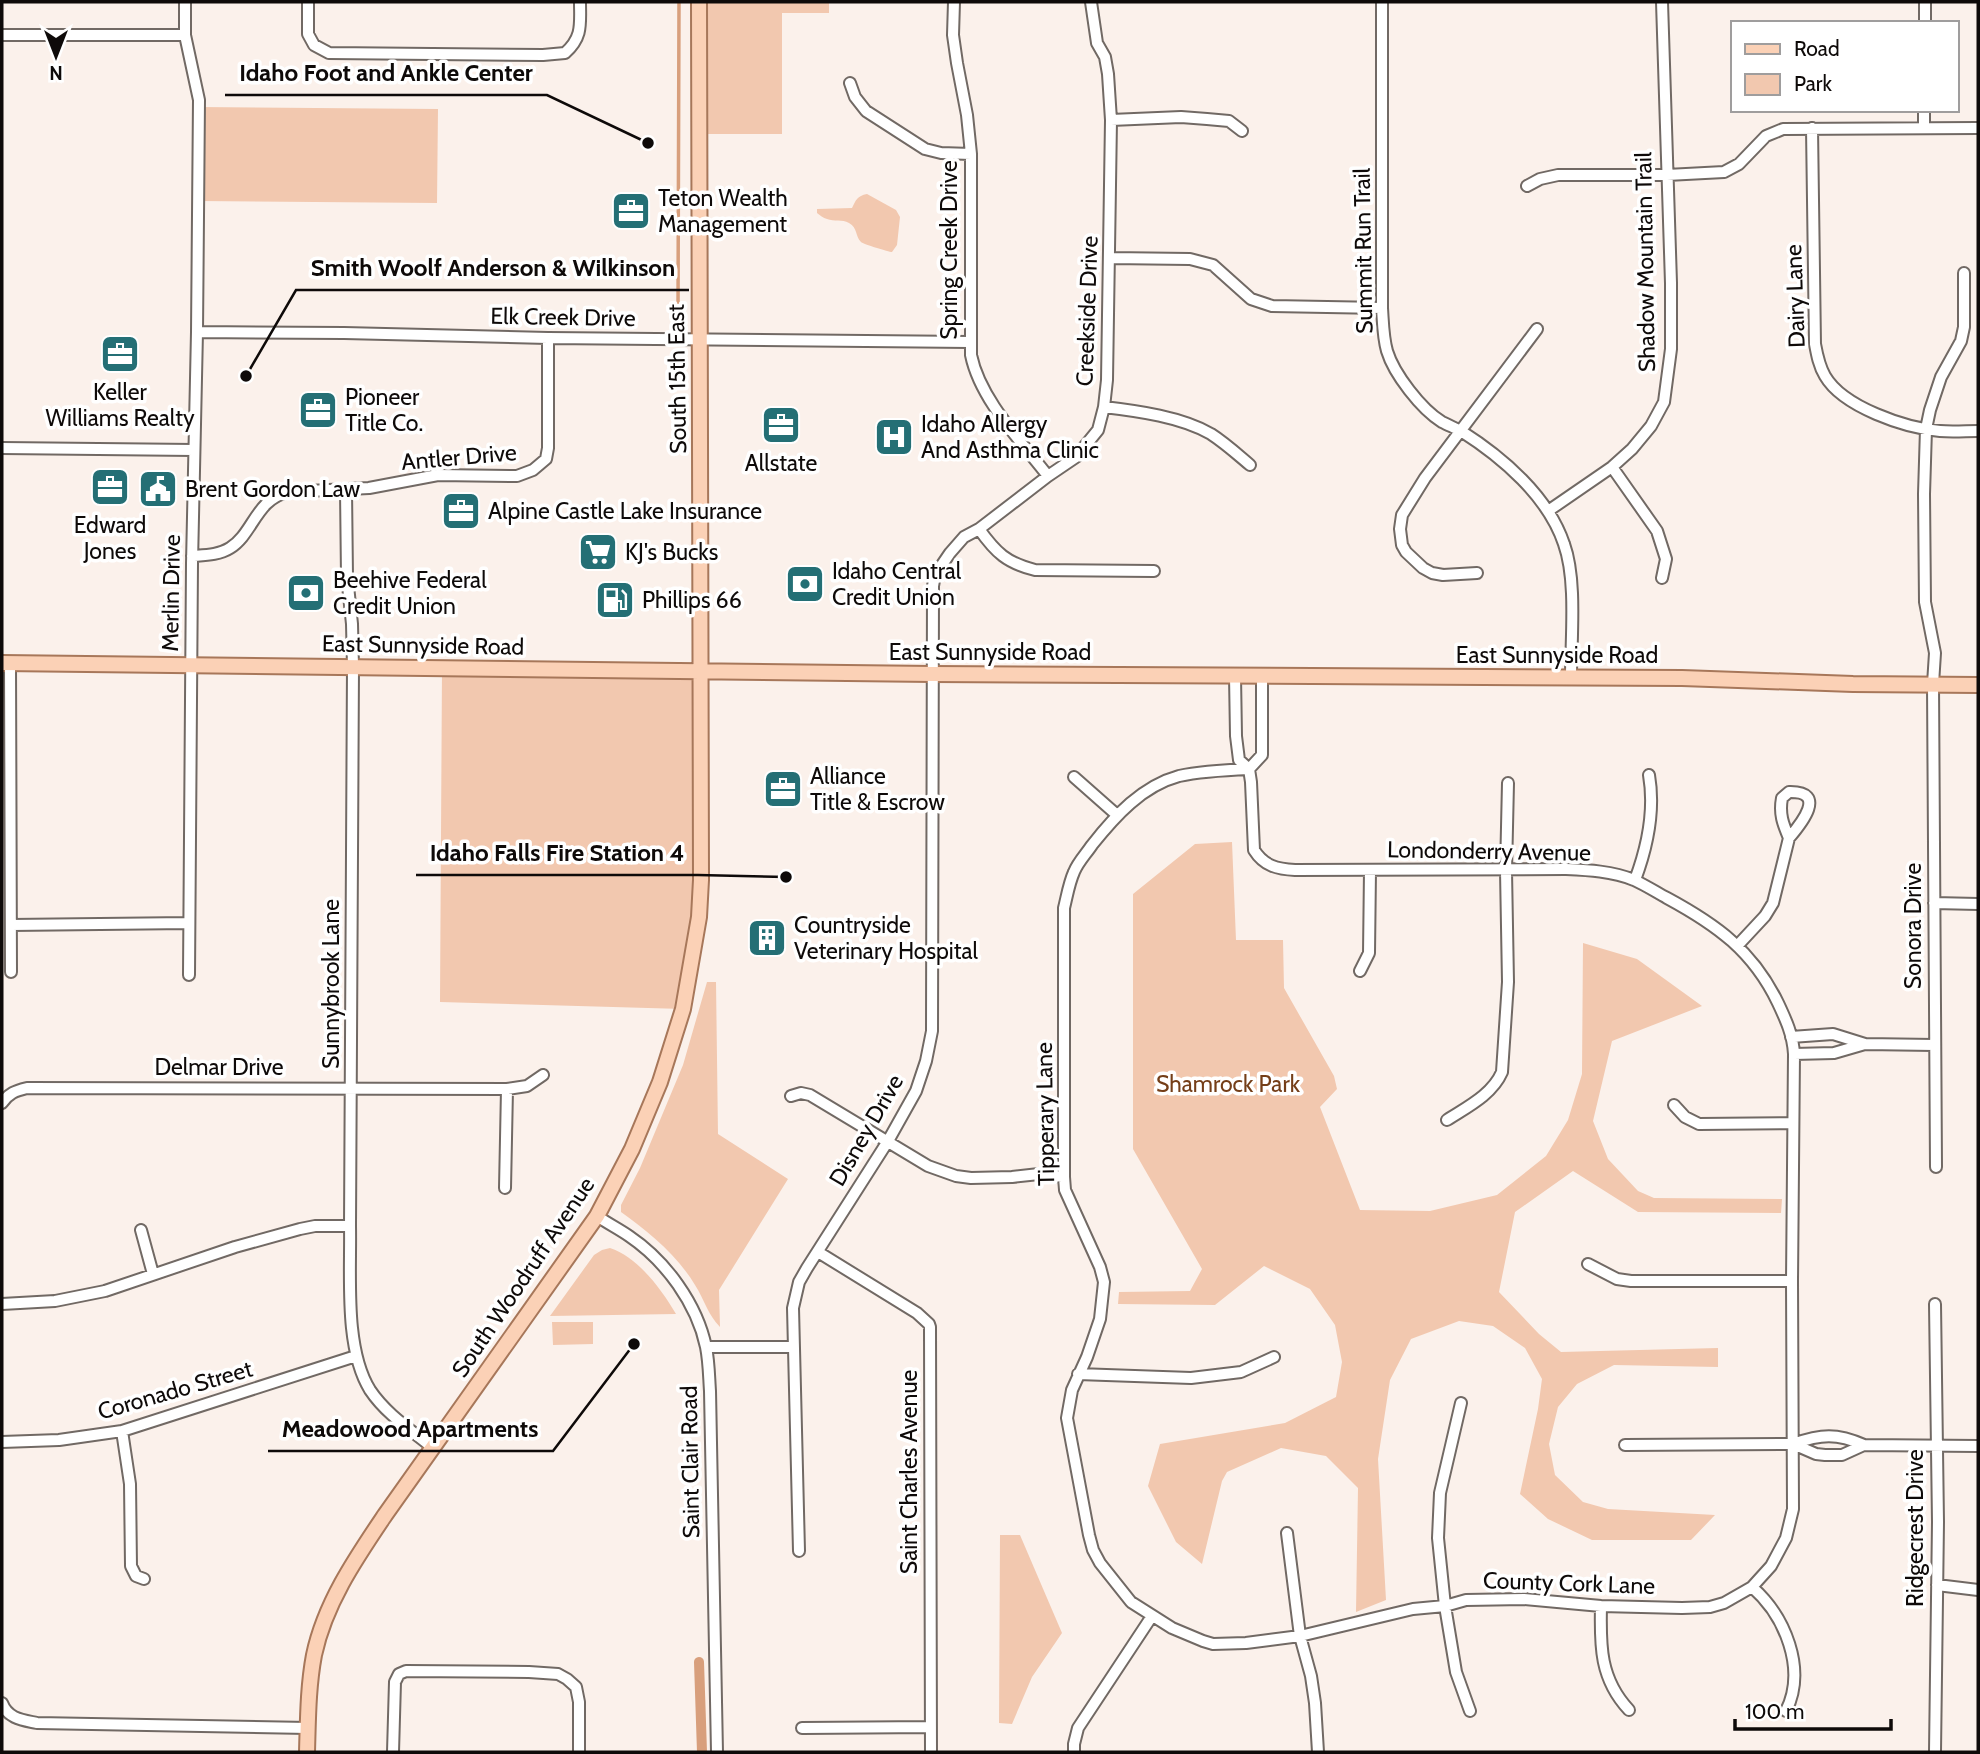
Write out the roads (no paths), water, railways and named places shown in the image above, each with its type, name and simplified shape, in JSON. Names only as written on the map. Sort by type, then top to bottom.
[{"type":"main road","name":"South 15th East","points":[[699,2],[701,671]]},
{"type":"main road","name":"East Sunnyside Road","points":[[6,663],[1262,677],[1682,678],[1978,685]]},
{"type":"main road","name":"South Woodruff Avenue","points":[[307,1752],[301,1728],[315,1651],[340,1586],[352,1563],[597,1216],[632,1149],[660,1082],[683,1009],[699,917],[701,671]]},
{"type":"street","name":"Merlin Drive","points":[[185,2],[185,35],[199,100],[189,975]]},
{"type":"street","points":[[308,2],[308,34],[314,45],[329,53],[543,55],[565,53],[577,39],[580,2]]},
{"type":"street","name":"Spring Creek Drive","points":[[954,2],[953,35],[971,154],[970,342],[974,372],[986,396],[1048,476]]},
{"type":"street","name":"Creekside Drive","points":[[932,674],[935,575],[964,537],[979,529],[1076,457],[1098,430],[1104,407],[1110,258],[1111,120],[1108,74],[1105,57],[1097,43],[1091,2]]},
{"type":"street","name":"Summit Run Trail","points":[[1382,2],[1382,308],[1387,351],[1396,371],[1433,415],[1460,431],[1518,475],[1548,510],[1568,556],[1571,588],[1571,677]]},
{"type":"street","name":"Shadow Mountain Trail","points":[[1548,510],[1612,467],[1632,449],[1651,426],[1664,402],[1671,349],[1662,2]]},
{"type":"street","points":[[1925,2],[1925,21]]},
{"type":"street","points":[[2,35],[185,35]]},
{"type":"street","points":[[850,83],[855,97],[866,111],[925,149],[941,153],[971,154]]},
{"type":"street","points":[[1924,112],[1924,127]]},
{"type":"street","points":[[1111,120],[1181,117],[1207,119],[1229,121],[1242,131]]},
{"type":"street","name":"Dairy Lane","points":[[1812,128],[1815,344],[1818,362],[1825,376],[1835,389],[1852,403],[1885,417],[1926,429],[1978,431]]},
{"type":"street","points":[[1527,186],[1540,179],[1558,175],[1724,172],[1739,164],[1766,136],[1783,129],[1978,128]]},
{"type":"street","points":[[1110,258],[1190,258],[1213,265],[1251,299],[1272,306],[1382,308]]},
{"type":"street","name":"Sonora Drive","points":[[1936,1167],[1935,653],[1925,602],[1926,429],[1941,377],[1961,341],[1964,327],[1964,272]]},
{"type":"street","points":[[1477,573],[1443,575],[1423,568],[1402,545],[1402,515],[1425,478],[1537,329]]},
{"type":"street","name":"Elk Creek Drive","points":[[197,332],[970,342]]},
{"type":"street","name":"Antler Drive","points":[[192,556],[214,554],[231,548],[263,507],[278,494],[369,488],[438,475],[517,476],[533,470],[546,459],[548,448],[548,338]]},
{"type":"street","points":[[1104,407],[1194,425],[1226,444],[1250,465]]},
{"type":"street","points":[[2,448],[194,450]]},
{"type":"street","points":[[1612,467],[1657,531],[1666,559],[1662,578]]},
{"type":"street","name":"Sunnybrook Lane","points":[[346,490],[353,667],[351,1318],[360,1370],[376,1397],[391,1415],[433,1448]]},
{"type":"street","points":[[979,529],[1003,558],[1035,570],[1154,571]]},
{"type":"street","points":[[6,663],[11,972]]},
{"type":"street","name":"Disney Drive","points":[[799,1551],[794,1295],[799,1282],[888,1141],[916,1091],[932,1031],[932,674]]},
{"type":"street","name":"Londonderry Avenue","points":[[1235,676],[1236,736],[1239,760],[1249,769],[1254,849],[1259,858],[1269,866],[1280,869],[1589,870],[1619,876],[1634,880],[1684,907],[1738,945],[1760,970],[1789,1027],[1794,1054],[1793,1444]]},
{"type":"street","name":"Londonderry Avenue","points":[[1249,769],[1262,755],[1262,677]]},
{"type":"street","name":"Tipperary Lane","points":[[1152,1616],[1131,1602],[1108,1576],[1093,1550],[1068,1418],[1072,1390],[1100,1319],[1104,1282],[1100,1267],[1065,1190],[1064,908],[1074,872],[1081,860],[1117,815],[1134,800],[1156,785],[1177,777],[1202,772],[1249,769]]},
{"type":"street","points":[[1634,880],[1642,859],[1649,821],[1649,775]]},
{"type":"street","points":[[1074,777],[1117,815]]},
{"type":"street","points":[[1447,1120],[1486,1094],[1497,1084],[1502,1072],[1508,982],[1508,783]]},
{"type":"street","points":[[1738,945],[1765,916],[1773,903],[1789,838]]},
{"type":"street","points":[[1360,971],[1369,953],[1370,870]]},
{"type":"street","points":[[1934,903],[1978,904]]},
{"type":"street","points":[[11,925],[189,923]]},
{"type":"street","points":[[1791,1037],[1833,1034],[1864,1044]]},
{"type":"street","points":[[1794,1054],[1834,1052],[1864,1044],[1934,1045]]},
{"type":"street","name":"Delmar Drive","points":[[2,1103],[7,1096],[27,1088],[507,1089],[527,1086],[543,1075]]},
{"type":"street","points":[[505,1188],[507,1089]]},
{"type":"street","points":[[791,1096],[801,1093],[810,1095],[928,1166],[956,1176],[971,1178],[1039,1174],[1064,1177]]},
{"type":"street","points":[[1674,1105],[1685,1117],[1699,1124],[1793,1123]]},
{"type":"street","name":"Saint Clair Road","points":[[597,1216],[629,1236],[666,1270],[688,1303],[706,1347],[710,1391],[717,1752]]},
{"type":"street","points":[[2,1304],[55,1301],[105,1291],[234,1247],[300,1229],[350,1226]]},
{"type":"street","points":[[141,1230],[153,1274]]},
{"type":"street","name":"Saint Charles Avenue","points":[[818,1252],[917,1313],[930,1327],[931,1752]]},
{"type":"street","points":[[1588,1264],[1618,1279],[1631,1281],[1792,1281]]},
{"type":"street","name":"Ridgecrest Drive","points":[[1935,1304],[1935,1752]]},
{"type":"street","points":[[706,1347],[793,1347]]},
{"type":"street","name":"Coronado Street","points":[[2,1442],[59,1440],[122,1432],[356,1356]]},
{"type":"street","points":[[1078,1374],[1191,1378],[1241,1372],[1274,1357]]},
{"type":"street","points":[[1461,1403],[1440,1493],[1438,1538],[1445,1606],[1456,1672],[1470,1711]]},
{"type":"street","points":[[122,1432],[130,1484],[131,1566],[136,1576],[144,1579]]},
{"type":"street","points":[[1625,1445],[1793,1444],[1815,1436],[1835,1436],[1849,1438],[1864,1445],[1978,1446]]},
{"type":"street","points":[[1793,1444],[1825,1455],[1842,1455],[1864,1445]]},
{"type":"street","name":"County Cork Lane","points":[[1152,1616],[1171,1628],[1213,1644],[1300,1636],[1413,1609],[1445,1606],[1466,1600],[1524,1599],[1601,1606],[1682,1608],[1724,1604],[1752,1587],[1771,1566],[1786,1538],[1793,1509],[1793,1444]]},
{"type":"street","points":[[1287,1533],[1300,1636],[1315,1703],[1318,1752]]},
{"type":"street","points":[[1937,1585],[1978,1590]]},
{"type":"street","points":[[1752,1587],[1766,1599],[1786,1631],[1792,1653],[1794,1678],[1792,1699],[1786,1711]]},
{"type":"street","points":[[1601,1606],[1600,1642],[1606,1676],[1629,1710]]},
{"type":"street","points":[[1074,1752],[1078,1728],[1152,1616]]},
{"type":"street","points":[[393,1752],[395,1682],[399,1674],[407,1671],[558,1674],[576,1687],[579,1702],[579,1752]]},
{"type":"street","points":[[2,1703],[4,1709],[15,1719],[37,1723],[301,1728]]},
{"type":"street","points":[[802,1728],[931,1727]]},
{"type":"waterway","points":[[678,312],[679,2]]},
{"type":"waterway","points":[[699,1662],[702,1752]]},
{"type":"place","name":"Idaho Foot and Ankle Center","points":[[648,143]]},
{"type":"place","name":"Teton Wealth Management","points":[[631,211]]},
{"type":"place","name":"Keller Williams Realty","points":[[120,354]]},
{"type":"place","name":"Smith Woolf Anderson & Wilkinson","points":[[246,376]]},
{"type":"place","name":"Pioneer Title Co.","points":[[318,410]]},
{"type":"place","name":"Allstate","points":[[781,425]]},
{"type":"place","name":"Idaho Allergy And Asthma Clinic","points":[[894,437]]},
{"type":"place","name":"Edward Jones","points":[[110,487]]},
{"type":"place","name":"Brent Gordon Law","points":[[158,489]]},
{"type":"place","name":"Alpine Castle Lake Insurance","points":[[461,511]]},
{"type":"place","name":"KJ's Bucks","points":[[598,552]]},
{"type":"place","name":"Idaho Central Credit Union","points":[[805,584]]},
{"type":"place","name":"Beehive Federal Credit Union","points":[[306,593]]},
{"type":"place","name":"Phillips 66","points":[[615,600]]},
{"type":"place","name":"Alliance Title & Escrow","points":[[783,789]]},
{"type":"place","name":"Idaho Falls Fire Station 4","points":[[786,877]]},
{"type":"place","name":"Countryside Veterinary Hospital","points":[[767,938]]},
{"type":"place","name":"Meadowood Apartments","points":[[634,1344]]},
{"type":"park label","name":"Shamrock Park","points":[[1228,1084]]}]
